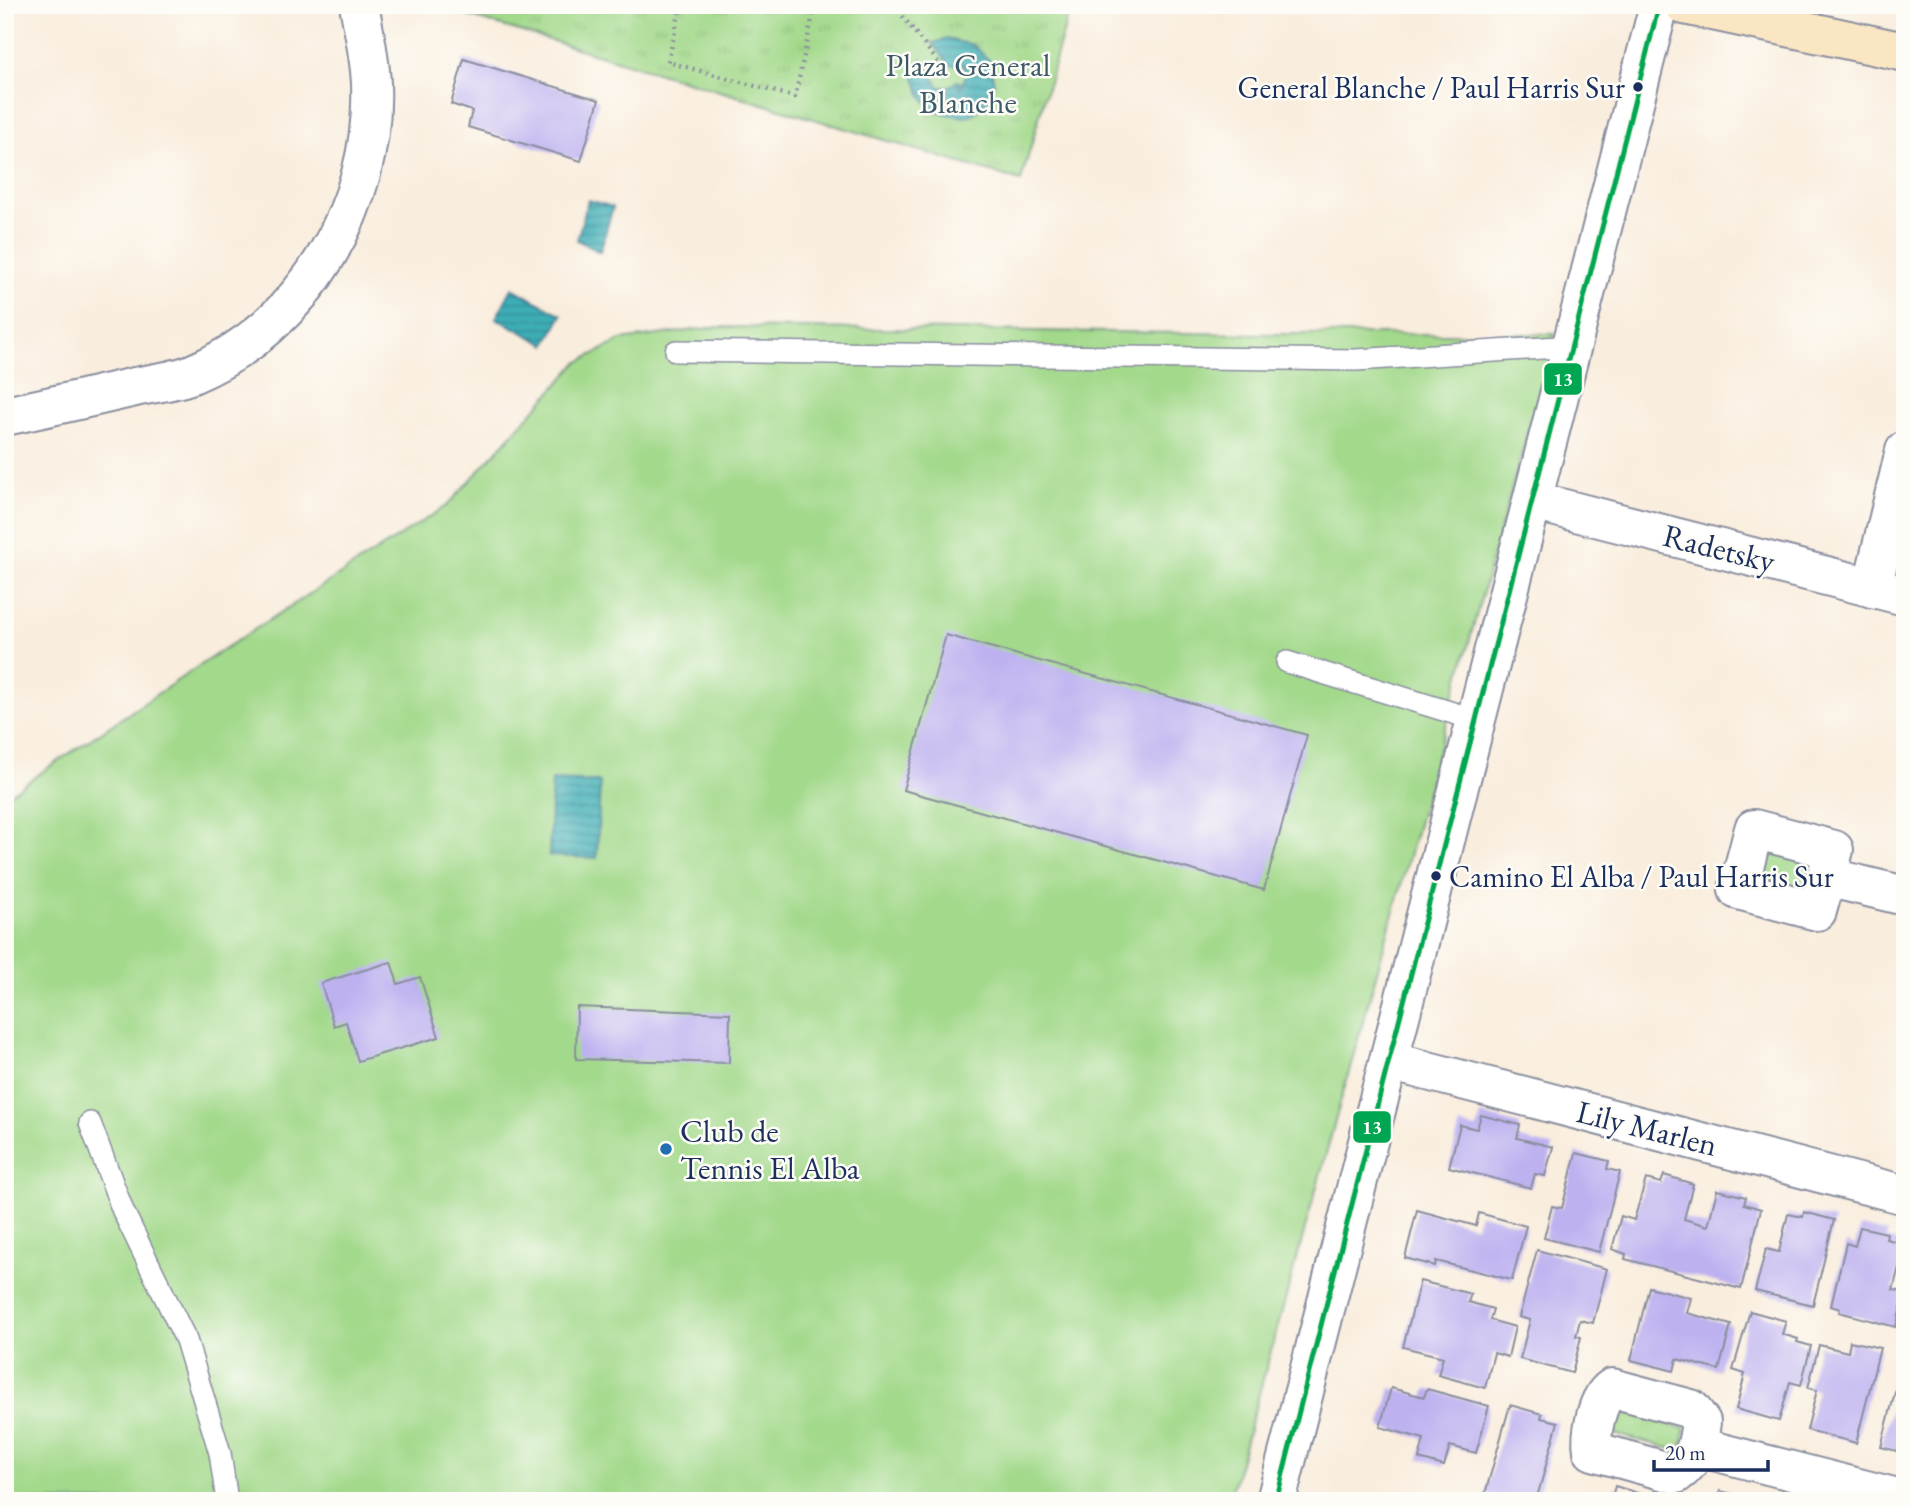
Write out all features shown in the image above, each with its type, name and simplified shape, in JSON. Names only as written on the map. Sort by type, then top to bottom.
[{"type":"main road","points":[[1684,5],[1905,52]]},
{"type":"street","points":[[5,416],[190,375],[250,340],[300,293],[338,236],[354,200],[364,162],[370,123],[371,83],[359,5]]},
{"type":"street","points":[[1276,1501],[1659,5]]},
{"type":"street","points":[[1888,592],[1905,451]]},
{"type":"street","name":"Radetsky","points":[[1533,501],[1888,592]]},
{"type":"street","points":[[1827,877],[1905,897]]},
{"type":"street","name":"Lily Marlen","points":[[1389,1061],[1905,1195]]},
{"type":"street","points":[[1698,1447],[1905,1500]]},
{"type":"lane","points":[[676,351],[1356,360],[1573,346]]},
{"type":"lane","points":[[1287,662],[1476,720]]},
{"type":"lane","points":[[90,1123],[124,1211],[186,1340],[220,1453],[227,1501]]},
{"type":"path","points":[[474,5],[495,8],[509,5]]},
{"type":"path","points":[[681,5],[668,62],[795,97],[815,5]]},
{"type":"path","points":[[894,5],[941,66]]},
{"type":"green space","name":"Plaza General Blanche","points":[[432,5],[1071,5],[1021,181]]},
{"type":"green space","name":"Club de Tennis El Alba","points":[[716,327],[1261,334],[1555,334],[1229,1501],[5,1501],[5,797],[221,651],[448,505],[577,363],[621,340]]},
{"type":"green space","points":[[1757,847],[1818,861],[1811,890],[1751,876]]},
{"type":"green space","points":[[1616,1410],[1686,1429],[1680,1451],[1610,1433]]},
{"type":"water","points":[[947,39],[973,45],[990,61],[994,84],[984,106],[967,117],[945,114],[931,107],[921,95],[914,74],[922,59],[939,87],[949,87],[957,81],[961,82],[958,86],[961,88],[966,75],[965,65],[949,65],[933,43]]},
{"type":"water","points":[[588,200],[613,207],[600,252],[577,240]]},
{"type":"water","points":[[512,288],[562,315],[546,345],[496,318]]},
{"type":"water","points":[[552,780],[600,782],[597,858],[549,856]]},
{"type":"building","points":[[464,59],[599,100],[581,161],[468,127],[472,111],[451,104]]},
{"type":"building","points":[[946,635],[1307,735],[1264,890],[903,790]]},
{"type":"building","points":[[391,962],[398,984],[420,977],[439,1037],[358,1061],[346,1022],[334,1026],[321,983]]},
{"type":"building","points":[[577,1007],[730,1013],[729,1063],[576,1059]]},
{"type":"building","points":[[1481,1115],[1520,1125],[1517,1138],[1553,1147],[1545,1176],[1535,1174],[1531,1188],[1449,1167],[1460,1125],[1477,1129]]},
{"type":"building","points":[[1576,1153],[1609,1161],[1607,1169],[1620,1172],[1599,1252],[1544,1238],[1552,1206],[1562,1208]]},
{"type":"building","points":[[1664,1175],[1693,1184],[1684,1219],[1708,1226],[1717,1190],[1746,1197],[1744,1204],[1761,1209],[1741,1289],[1625,1259],[1626,1254],[1612,1249],[1621,1216],[1634,1220],[1646,1179],[1661,1183]]},
{"type":"building","points":[[1417,1210],[1476,1226],[1479,1213],[1526,1226],[1512,1280],[1436,1261],[1435,1266],[1405,1258]]},
{"type":"building","points":[[1804,1212],[1834,1220],[1813,1305],[1755,1291],[1766,1249],[1779,1252],[1788,1214],[1803,1217]]},
{"type":"building","points":[[1860,1227],[1887,1233],[1886,1239],[1905,1244],[1893,1290],[1905,1292],[1896,1327],[1839,1312],[1840,1309],[1831,1306],[1846,1243],[1855,1246]]},
{"type":"building","points":[[1537,1250],[1607,1269],[1593,1323],[1580,1320],[1576,1336],[1581,1337],[1572,1373],[1520,1359],[1530,1320],[1519,1317]]},
{"type":"building","points":[[1420,1281],[1471,1294],[1468,1302],[1493,1309],[1490,1320],[1515,1327],[1508,1357],[1494,1353],[1485,1388],[1438,1375],[1443,1357],[1403,1347]]},
{"type":"building","points":[[1649,1287],[1691,1298],[1687,1313],[1731,1325],[1719,1370],[1677,1359],[1674,1371],[1631,1360]]},
{"type":"building","points":[[1750,1311],[1786,1321],[1782,1334],[1811,1346],[1801,1385],[1790,1382],[1779,1421],[1736,1409],[1745,1374],[1733,1370]]},
{"type":"building","points":[[1850,1341],[1880,1348],[1856,1443],[1807,1430],[1817,1390],[1808,1388],[1819,1345],[1848,1352]]},
{"type":"building","points":[[1902,1365],[1905,1365],[1905,1453],[1881,1447]]},
{"type":"building","points":[[1391,1388],[1424,1397],[1427,1389],[1489,1406],[1476,1453],[1450,1446],[1444,1466],[1419,1459],[1424,1439],[1380,1427]]},
{"type":"building","points":[[1510,1405],[1542,1414],[1541,1418],[1558,1422],[1536,1501],[1510,1501],[1485,1494]]},
{"type":"building","points":[[1615,1486],[1644,1495],[1642,1501],[1611,1501]]},
{"type":"building","points":[[1720,1491],[1751,1498],[1750,1501],[1718,1501]]},
{"type":"transit line","name":"13","points":[[1276,1501],[1659,5]]},
{"type":"place","name":"General Blanche / Paul Harris Sur","points":[[1638,87]]},
{"type":"place","name":"Camino El Alba / Paul Harris Sur","points":[[1436,876]]},
{"type":"place","name":"Club de Tennis El Alba","points":[[666,1149]]}]
